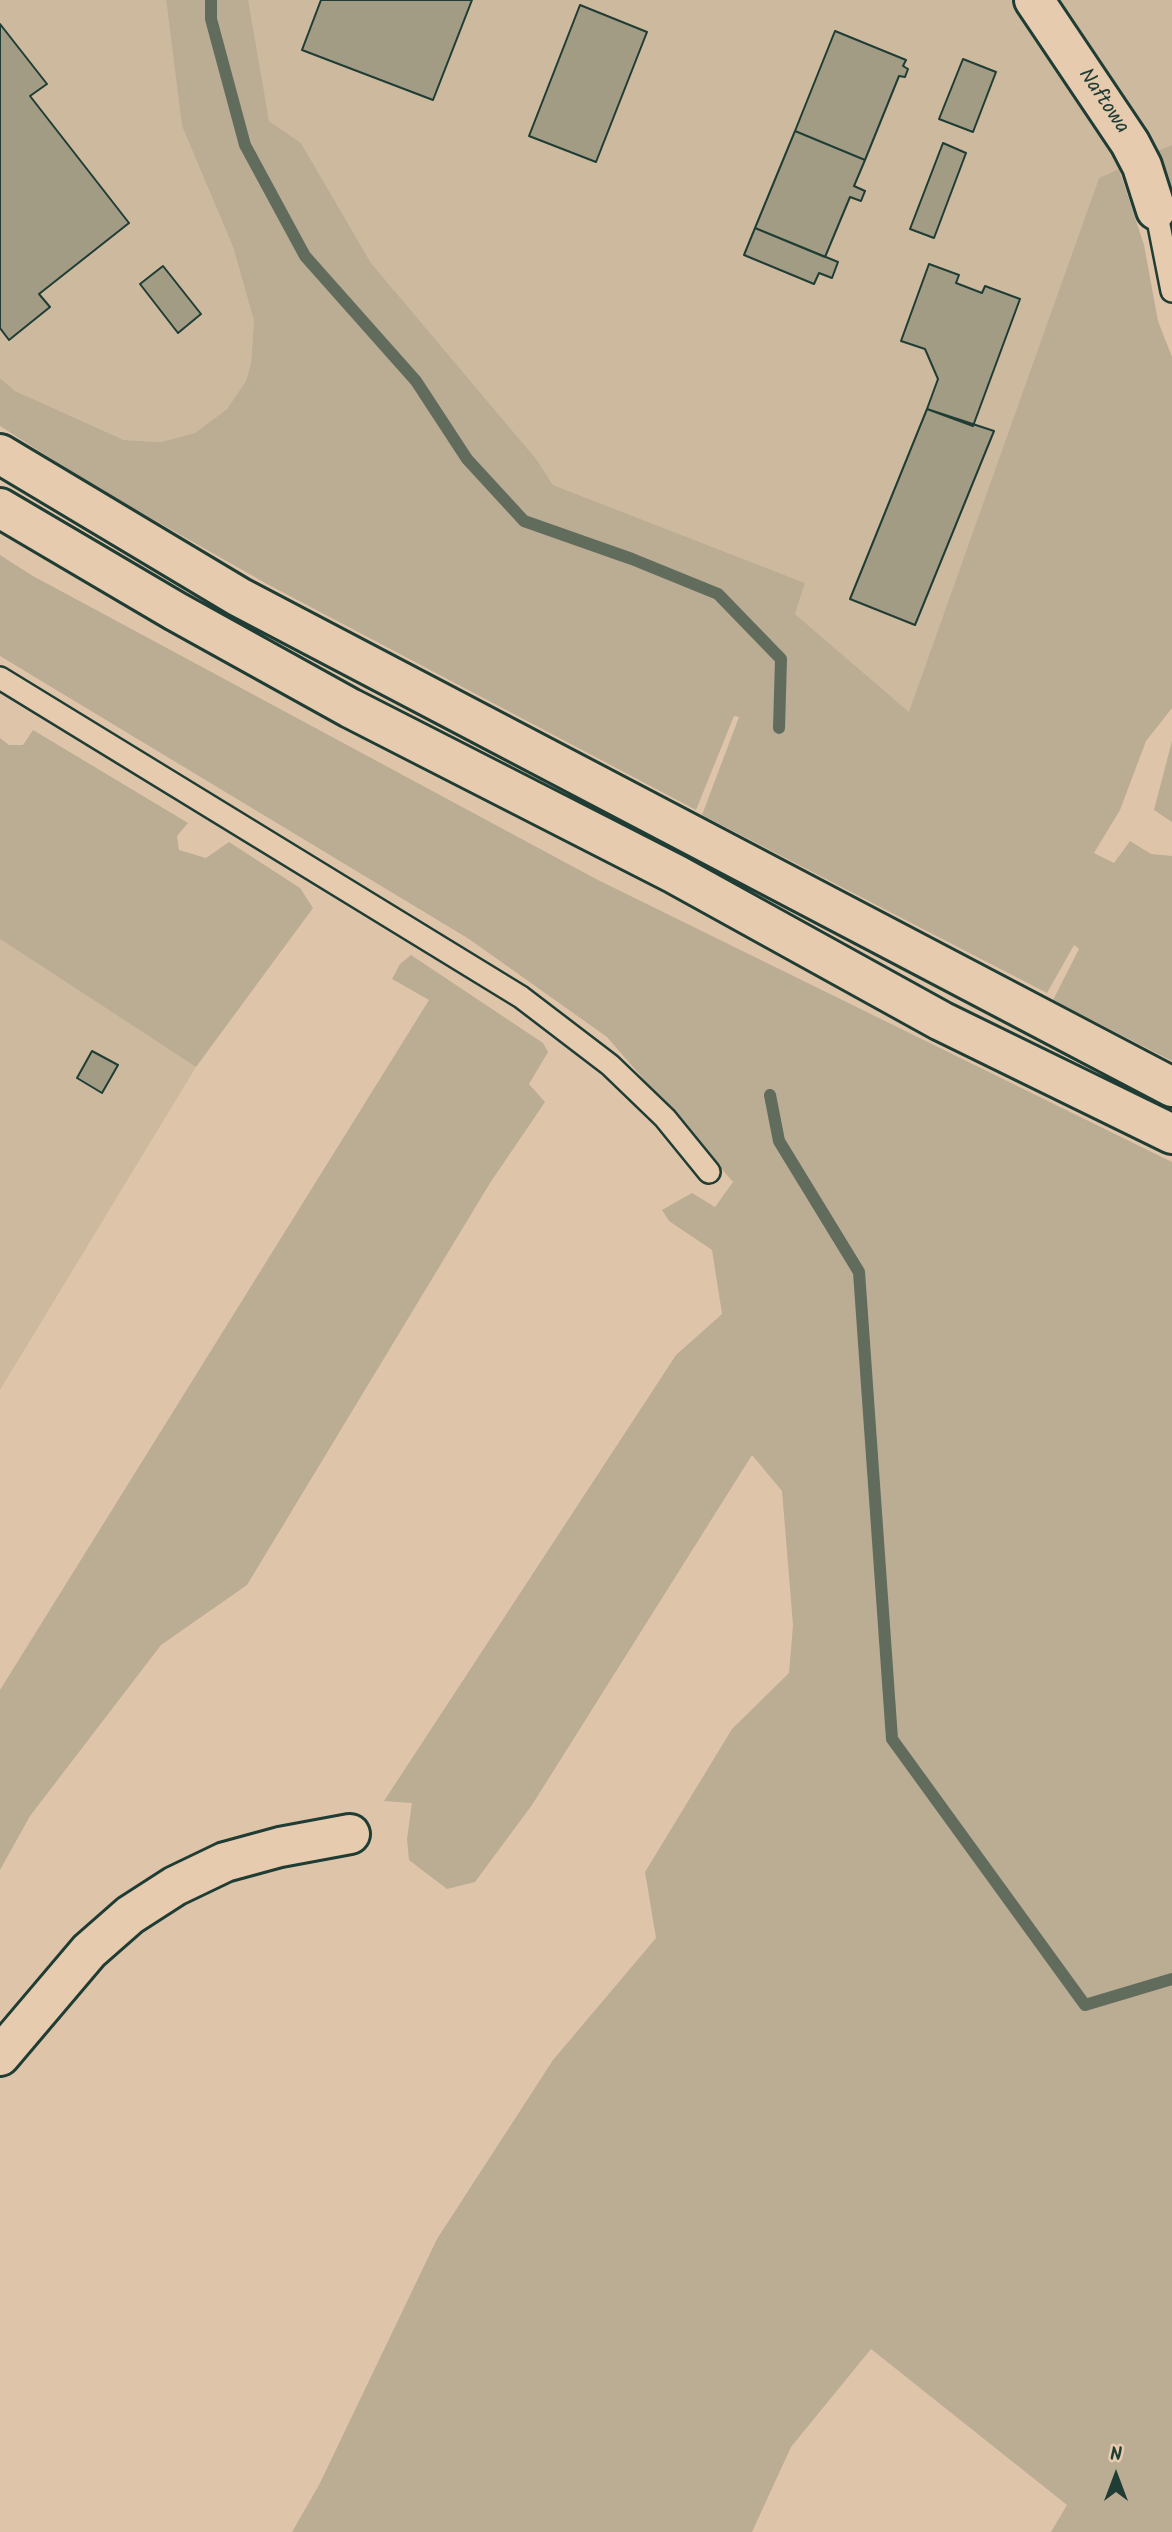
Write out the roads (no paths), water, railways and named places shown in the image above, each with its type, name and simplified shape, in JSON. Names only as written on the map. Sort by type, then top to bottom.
[{"type":"main road","name":"Naftowa","points":[[1034,0],[1130,143],[1142,166],[1156,211]]},
{"type":"main road","points":[[0,454],[239,597],[1172,1087]]},
{"type":"main road","points":[[0,508],[154,599],[350,708],[675,874],[931,1016],[1172,1134]]},
{"type":"main road","points":[[0,2056],[89,1951],[130,1915],[176,1886],[225,1862],[280,1847],[350,1834]]},
{"type":"lane","points":[[1156,211],[1172,291]]},
{"type":"lane","points":[[0,678],[521,997],[611,1065],[665,1118],[709,1172]]},
{"type":"waterway","points":[[211,0],[211,19],[245,145],[305,256],[416,381],[467,459],[524,521],[632,559],[718,594],[781,659],[779,728]]},
{"type":"waterway","points":[[770,1095],[779,1141],[859,1272],[892,1739],[1085,2005],[1172,1979]]}]
